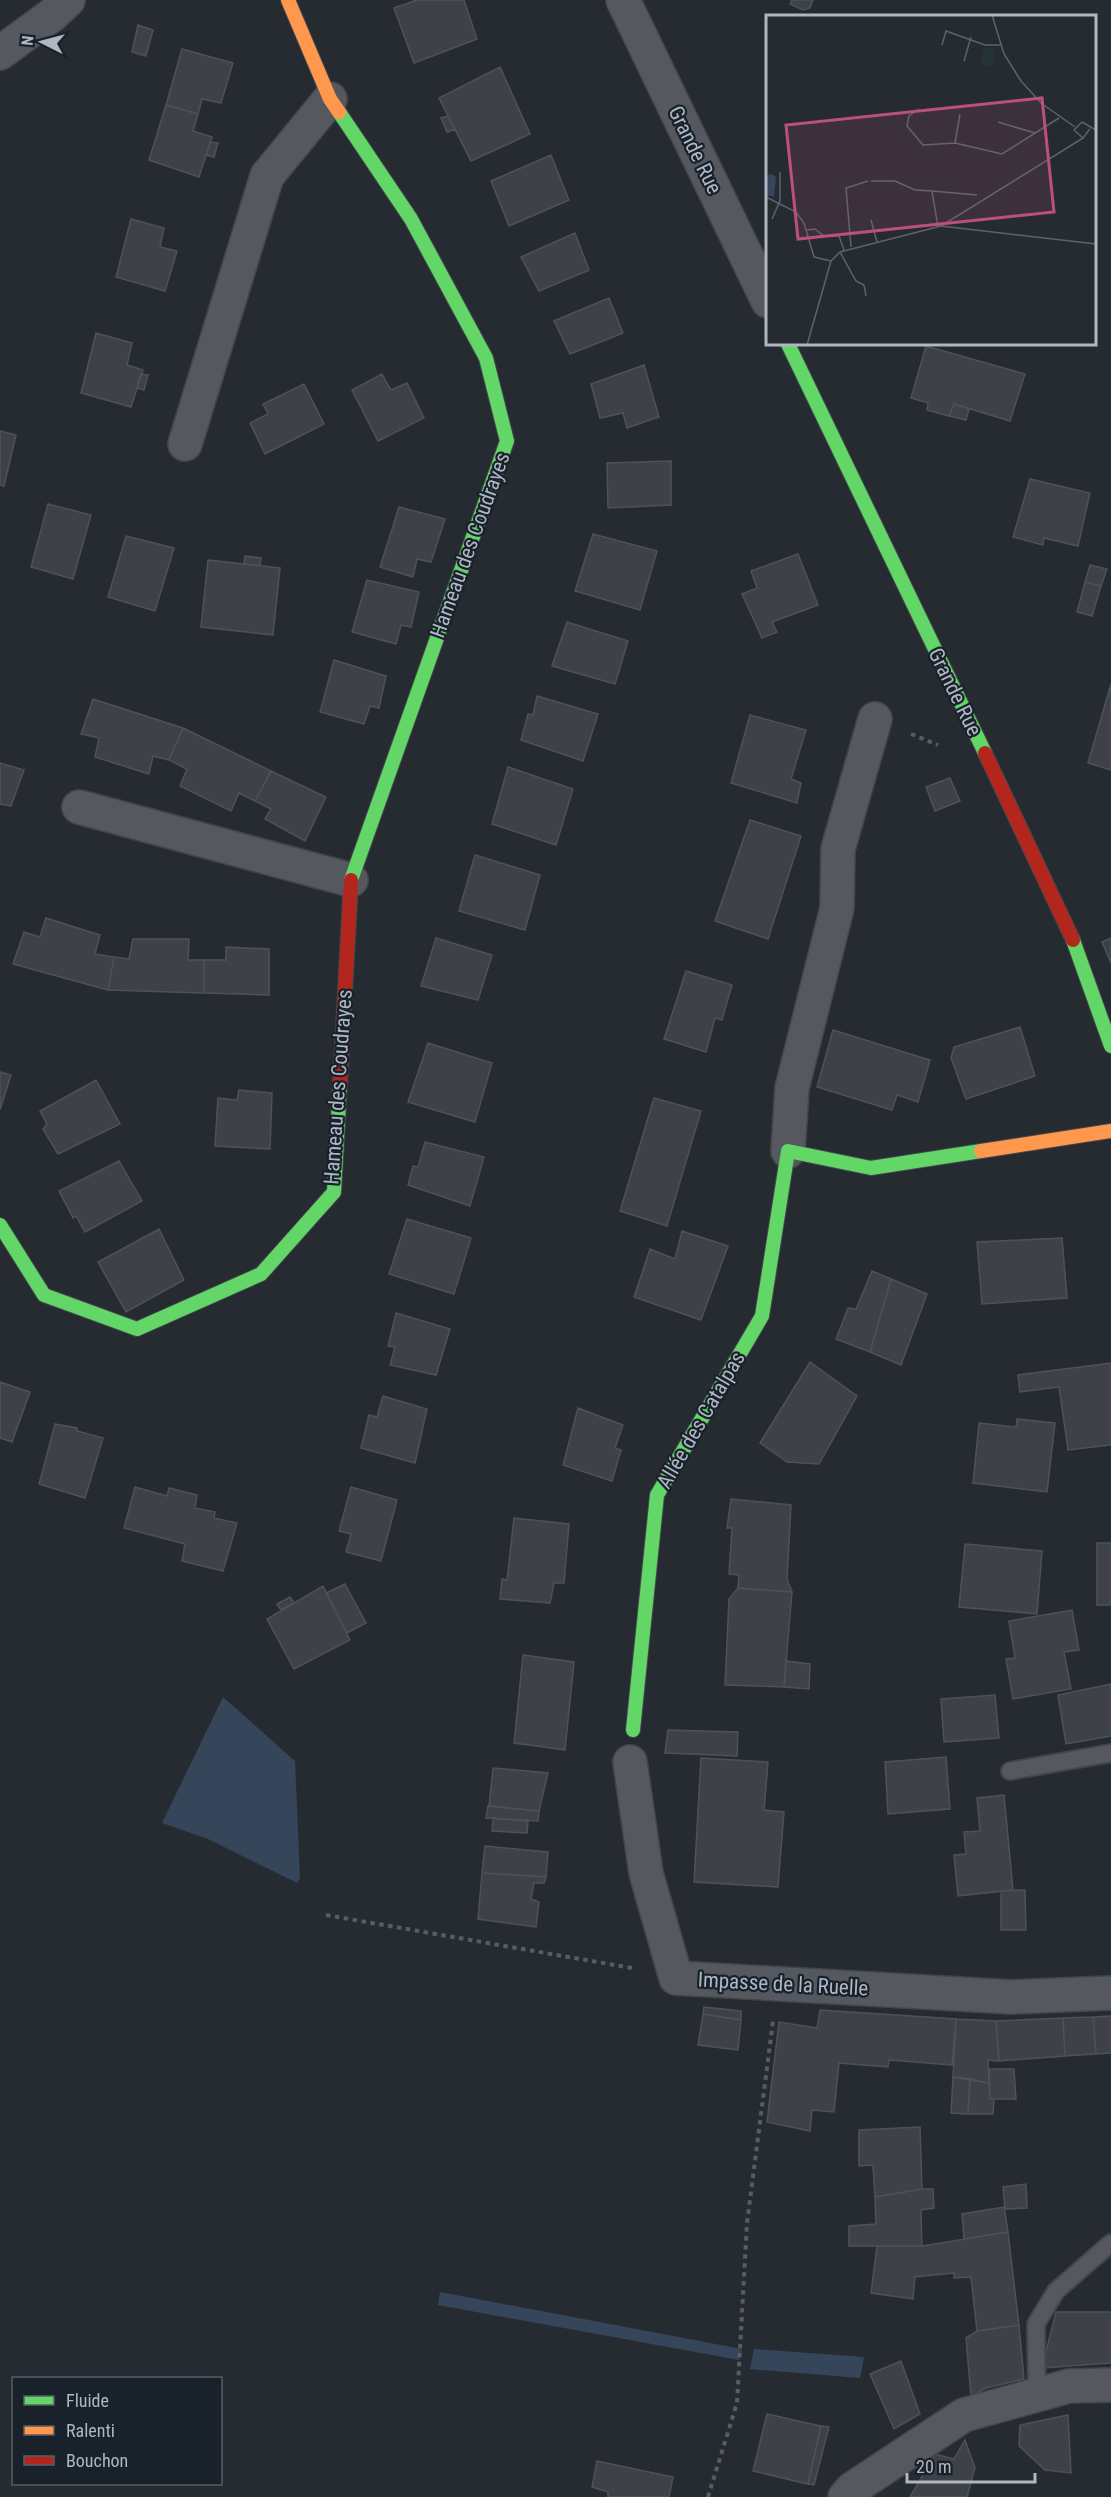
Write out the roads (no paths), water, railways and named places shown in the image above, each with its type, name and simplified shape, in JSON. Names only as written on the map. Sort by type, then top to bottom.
[{"type":"street","points":[[0,53],[52,15],[68,0]]},
{"type":"street","name":"Hameau des Coudrayes","points":[[0,1225],[44,1295],[138,1329],[261,1274],[334,1192],[351,880],[507,441],[486,358],[411,219],[330,99],[288,0]]},
{"type":"street","name":"Grande Rue","points":[[623,0],[766,297]]},
{"type":"street","points":[[185,444],[267,176],[330,99]]},
{"type":"street","name":"Grande Rue","points":[[788,345],[1065,920],[1111,1046]]},
{"type":"street","name":"Allée des Catalpas","points":[[633,1730],[657,1495],[762,1316],[788,1151],[792,1088],[837,908],[838,849],[875,719]]},
{"type":"street","points":[[79,807],[351,880]]},
{"type":"street","points":[[788,1151],[871,1168],[1111,1131]]},
{"type":"street","name":"Impasse de la Ruelle","points":[[630,1762],[646,1873],[676,1978],[1012,1996],[1111,1994]]},
{"type":"street","points":[[845,2497],[852,2489],[964,2415],[1069,2386],[1111,2385]]},
{"type":"lane","points":[[1010,1771],[1111,1753]]},
{"type":"lane","points":[[1037,2395],[1036,2324],[1056,2292],[1111,2243]]},
{"type":"water","points":[[223,1697],[295,1761],[300,1878],[297,1883],[208,1839],[162,1823]]},
{"type":"water","points":[[440,2292],[742,2349],[739,2360],[438,2305]]},
{"type":"water","points":[[754,2349],[864,2357],[860,2378],[750,2369]]}]
